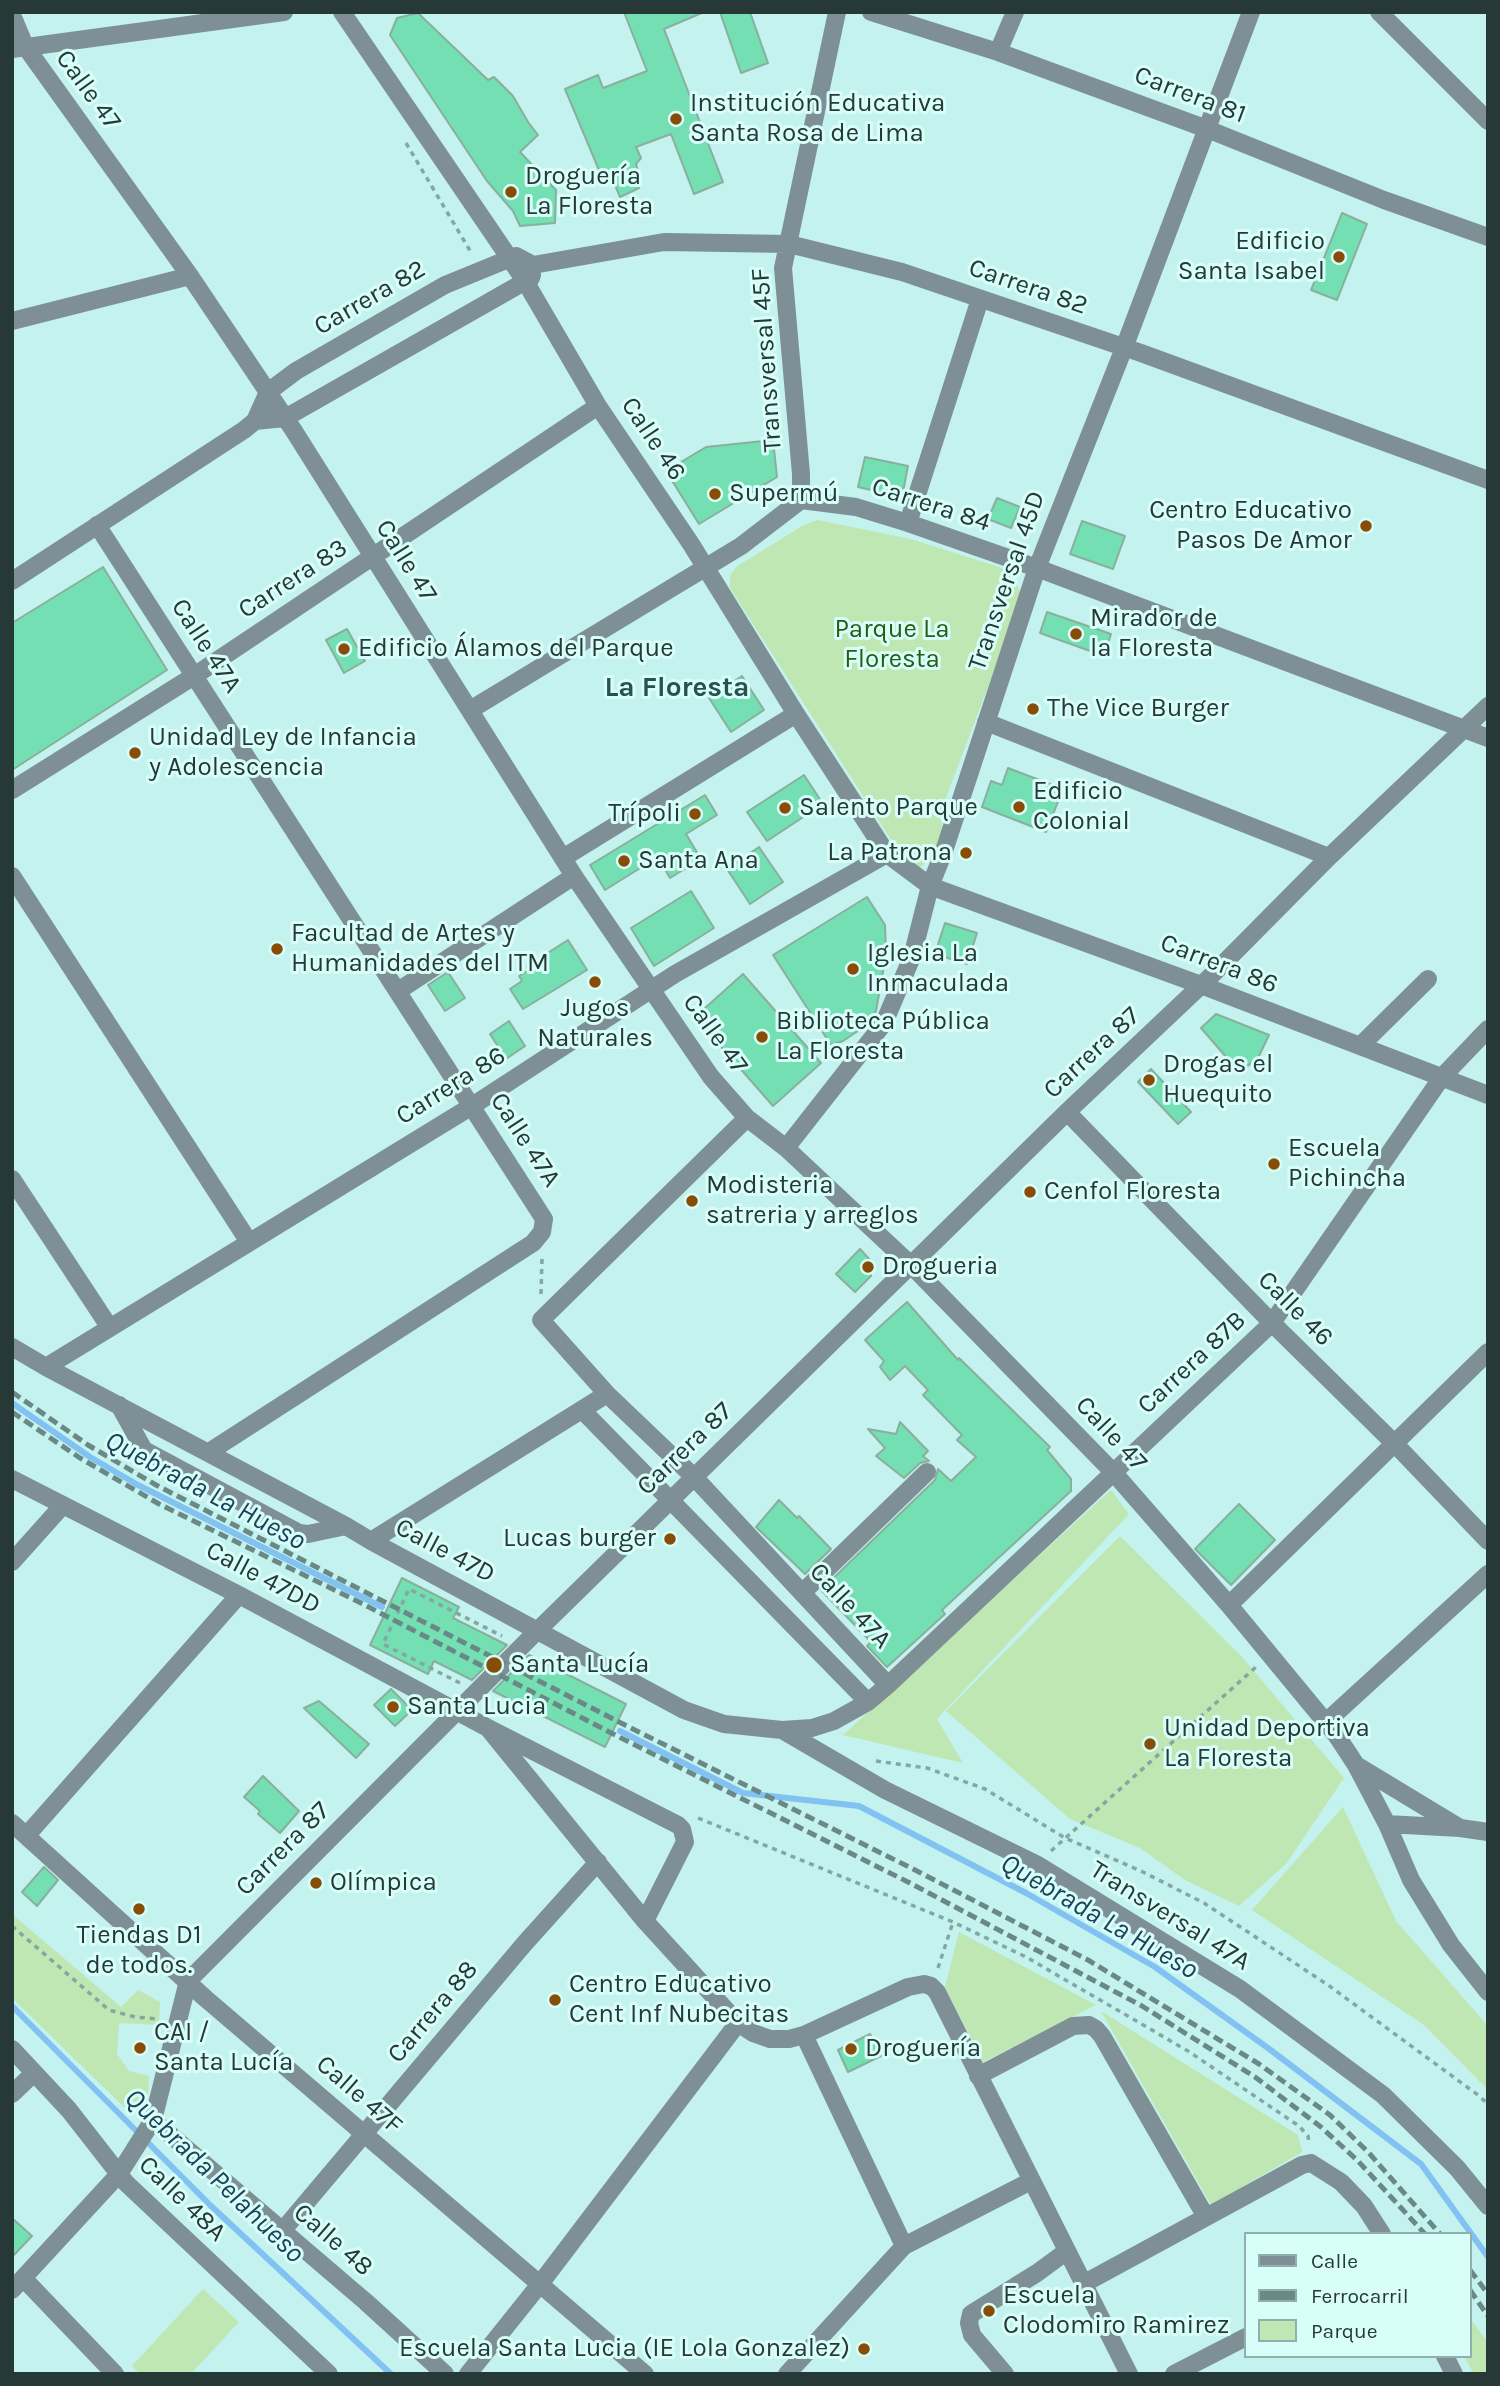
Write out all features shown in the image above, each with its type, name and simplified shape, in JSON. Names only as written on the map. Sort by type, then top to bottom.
[{"type":"street","points":[[19,48],[284,12]]},
{"type":"street","points":[[342,12],[510,259]]},
{"type":"street","name":"Transversal 45F","points":[[801,500],[783,268],[836,12]]},
{"type":"street","name":"Carrera 81","points":[[871,12],[998,52],[1208,129],[1384,200],[1488,237]]},
{"type":"street","points":[[998,52],[1015,12]]},
{"type":"street","name":"Transversal 45D","points":[[786,1148],[884,1023],[912,957],[930,886],[943,854],[1037,568],[1124,348],[1251,12]]},
{"type":"street","points":[[1379,12],[1488,121]]},
{"type":"street","name":"Calle 47","points":[[12,15],[19,48],[190,276],[285,418],[575,876],[711,1077],[747,1118],[786,1148],[911,1265],[1114,1473],[1229,1605],[1326,1722],[1356,1765],[1387,1824],[1411,1880],[1451,1945],[1488,1992]]},
{"type":"street","name":"Carrera 82","points":[[12,581],[255,421],[285,418],[529,273],[664,242],[789,244],[902,272],[1124,348],[1488,480]]},
{"type":"street","name":"Carrera 82","points":[[255,421],[268,392],[296,371],[445,285],[516,256],[529,273]]},
{"type":"street","name":"Calle 46","points":[[529,273],[598,406],[706,567],[796,714],[887,854],[930,886]]},
{"type":"street","points":[[12,321],[190,276]]},
{"type":"street","points":[[908,523],[980,299]]},
{"type":"street","name":"Carrera 83","points":[[12,790],[194,676],[598,406]]},
{"type":"street","points":[[470,710],[741,546],[801,500]]},
{"type":"street","name":"Carrera 84","points":[[801,500],[856,507],[908,523],[1037,568],[1488,738]]},
{"type":"street","name":"Calle 47A","points":[[97,525],[472,1106],[543,1226]]},
{"type":"street","name":"Carrera 87","points":[[188,1981],[694,1477],[1067,1112],[1201,985],[1329,857],[1488,706]]},
{"type":"street","points":[[564,858],[796,714]]},
{"type":"street","points":[[986,722],[1329,857]]},
{"type":"street","name":"Carrera 86","points":[[46,1367],[472,1106],[650,990],[887,854]]},
{"type":"street","points":[[12,876],[249,1242]]},
{"type":"street","points":[[398,991],[575,876]]},
{"type":"street","name":"Carrera 86","points":[[930,886],[1201,985],[1488,1095]]},
{"type":"street","points":[[1360,1046],[1428,979]]},
{"type":"street","name":"Carrera 87B","points":[[868,1702],[1272,1323],[1442,1077],[1488,1029]]},
{"type":"street","name":"Calle 46","points":[[1067,1112],[1488,1541]]},
{"type":"street","points":[[541,1320],[747,1118]]},
{"type":"street","points":[[12,1179],[110,1328]]},
{"type":"street","points":[[209,1452],[533,1243],[543,1226]]},
{"type":"street","name":"Calle 47A","points":[[541,1320],[607,1394],[694,1477],[888,1685]]},
{"type":"street","name":"Calle 47D","points":[[12,1347],[684,1710],[724,1724],[782,1730],[812,1728],[834,1721],[868,1702]]},
{"type":"street","points":[[1229,1605],[1488,1352]]},
{"type":"street","points":[[371,1541],[607,1394]]},
{"type":"street","points":[[120,1405],[144,1450],[299,1533],[308,1534],[346,1526]]},
{"type":"street","name":"Calle 47A","points":[[582,1410],[868,1702]]},
{"type":"street","points":[[802,1593],[927,1472]]},
{"type":"street","name":"Calle 47DD","points":[[12,1479],[239,1595],[682,1829]]},
{"type":"street","points":[[12,1562],[63,1505]]},
{"type":"street","points":[[1326,1722],[1488,1574]]},
{"type":"street","points":[[27,1835],[239,1595]]},
{"type":"street","name":"Calle 47DD","points":[[488,1728],[645,1921],[738,2022],[753,2033],[770,2039],[789,2039],[804,2035],[908,1987],[924,1984],[931,1986]]},
{"type":"street","name":"Transversal 47A","points":[[782,1730],[885,1790],[1036,1864],[1240,1989],[1383,2095],[1457,2168],[1488,2206]]},
{"type":"street","points":[[1356,1765],[1460,1828]]},
{"type":"street","name":"Calle 47F","points":[[12,1823],[188,1981],[645,2374]]},
{"type":"street","points":[[1387,1824],[1488,1832]]},
{"type":"street","points":[[645,1921],[685,1842],[682,1829]]},
{"type":"street","name":"Carrera 88","points":[[282,2230],[516,1954],[598,1862]]},
{"type":"street","points":[[115,2374],[18,2285],[119,2174],[150,2125],[188,1981]]},
{"type":"street","points":[[931,1986],[937,1992],[1129,2374]]},
{"type":"street","points":[[468,2374],[540,2284],[738,2022]]},
{"type":"street","points":[[978,2076],[1073,2026],[1089,2025],[1102,2035],[1206,2217]]},
{"type":"street","points":[[804,2035],[904,2246]]},
{"type":"street","name":"Calle 48A","points":[[12,2049],[69,2110],[119,2174],[329,2374]]},
{"type":"street","points":[[12,2094],[34,2073]]},
{"type":"street","name":"Calle 48","points":[[150,2125],[282,2230],[445,2374]]},
{"type":"street","points":[[1083,2284],[1306,2164],[1341,2182],[1364,2206],[1381,2232]]},
{"type":"street","points":[[787,2374],[904,2246],[1031,2181]]},
{"type":"street","points":[[1005,2374],[972,2335],[969,2323],[971,2314],[1067,2251]]},
{"type":"street","points":[[1174,2374],[1244,2338]]},
{"type":"street","points":[[1446,2358],[1454,2374]]},
{"type":"path","points":[[541,1320],[543,1226]]},
{"type":"path","points":[[478,1691],[383,1644],[409,1589],[512,1641]]},
{"type":"path","points":[[1036,1864],[1270,1654]]},
{"type":"path","points":[[873,1760],[927,1769],[985,1789],[1065,1838],[1143,1872],[1204,1903],[1328,1985],[1488,2105]]},
{"type":"path","points":[[682,1829],[690,1815],[953,1922],[1026,1957],[1188,2051],[1300,2126],[1308,2136],[1306,2164]]},
{"type":"path","points":[[931,1986],[953,1922]]},
{"type":"path","points":[[12,1926],[109,2010],[135,2017],[168,2021]]},
{"type":"green space","name":"Parque La Floresta","points":[[817,520],[911,539],[1002,568],[1015,580],[1022,597],[939,816],[945,832],[931,859],[920,867],[906,863],[730,588],[730,576],[736,567],[802,526]]},
{"type":"green space","points":[[1111,1490],[1129,1514],[937,1719],[963,1763],[843,1735]]},
{"type":"green space","name":"Unidad Deportiva La Floresta","points":[[1120,1536],[1242,1657],[1344,1778],[1286,1864],[1239,1906],[1185,1880],[1140,1848],[1070,1819],[946,1711]]},
{"type":"green space","points":[[1343,1807],[1396,1921],[1488,2026],[1488,2090],[1424,2025],[1252,1910]]},
{"type":"green space","points":[[12,1914],[121,2007],[138,1990],[160,2002],[159,2025],[119,2023],[117,2054],[129,2071],[149,2076],[148,2093],[137,2104],[125,2108],[12,1998]]},
{"type":"green space","points":[[959,1932],[1096,2005],[983,2062],[945,1987]]},
{"type":"green space","points":[[1101,2011],[1298,2135],[1302,2152],[1211,2205]]},
{"type":"green space","points":[[203,2289],[239,2322],[191,2374],[140,2374],[132,2366]]},
{"type":"green space","points":[[1472,2321],[1488,2343],[1488,2374],[1474,2374],[1465,2358],[1472,2358]]},
{"type":"building","points":[[624,12],[704,12],[664,29],[723,182],[694,194],[671,134],[636,147],[641,158],[636,164],[638,171],[632,173],[639,188],[620,197],[612,178],[604,182],[565,89],[598,75],[603,88],[647,71]]},
{"type":"building","points":[[720,12],[750,12],[768,63],[741,73]]},
{"type":"building","points":[[418,13],[488,80],[494,77],[513,96],[538,135],[520,152],[556,190],[555,223],[520,226],[513,211],[487,181],[390,35],[397,18]]},
{"type":"building","name":"Edificio Santa Isabel","points":[[1342,213],[1367,224],[1337,300],[1311,290]]},
{"type":"building","name":"Supermú","points":[[773,440],[777,477],[699,524],[666,471],[706,447]]},
{"type":"building","points":[[865,457],[908,466],[902,497],[858,487]]},
{"type":"building","points":[[997,498],[1020,507],[1011,528],[988,519]]},
{"type":"building","points":[[1082,521],[1125,536],[1113,569],[1070,554]]},
{"type":"building","points":[[103,567],[167,670],[12,770],[12,623]]},
{"type":"building","name":"Mirador de la Floresta","points":[[1047,612],[1111,634],[1104,656],[1040,633]]},
{"type":"building","name":"Edificio Álamos del Parque","points":[[347,629],[365,661],[344,673],[326,640]]},
{"type":"building","points":[[742,676],[764,710],[731,732],[709,698]]},
{"type":"building","name":"Edificio Colonial","points":[[1008,768],[1063,789],[1046,832],[982,807],[991,781],[1002,785]]},
{"type":"building","name":"Salento Parque","points":[[804,775],[823,804],[767,841],[747,812]]},
{"type":"building","points":[[705,795],[717,815],[686,834],[701,859],[670,878],[658,857],[605,890],[590,865]]},
{"type":"building","points":[[759,847],[783,882],[750,904],[727,869]]},
{"type":"building","points":[[691,891],[714,928],[654,966],[631,928]]},
{"type":"building","name":"Iglesia La Inmaculada","points":[[867,897],[885,925],[886,955],[876,1011],[861,1029],[843,1041],[831,1045],[773,955]]},
{"type":"building","points":[[945,923],[977,933],[967,964],[935,954]]},
{"type":"building","points":[[568,940],[587,970],[523,1009],[510,989],[522,981],[519,976],[529,970],[527,966]]},
{"type":"building","points":[[448,972],[465,998],[445,1011],[428,985]]},
{"type":"building","points":[[743,974],[821,1063],[773,1106],[695,1017]]},
{"type":"building","points":[[1216,1014],[1269,1035],[1259,1056],[1240,1073],[1201,1028]]},
{"type":"building","points":[[509,1021],[525,1046],[506,1059],[490,1034]]},
{"type":"building","points":[[1151,1069],[1191,1112],[1178,1124],[1138,1082]]},
{"type":"building","points":[[860,1249],[871,1261],[871,1276],[855,1292],[836,1274]]},
{"type":"building","points":[[907,1302],[958,1360],[959,1358],[1050,1447],[1047,1450],[1071,1479],[1071,1491],[942,1610],[945,1614],[887,1667],[867,1646],[871,1642],[821,1590],[935,1480],[938,1469],[951,1481],[976,1457],[957,1440],[962,1435],[923,1395],[928,1390],[905,1366],[890,1380],[880,1367],[884,1361],[865,1340]]},
{"type":"building","points":[[900,1422],[928,1451],[923,1456],[929,1461],[920,1463],[904,1478],[876,1456],[885,1448],[868,1429],[896,1434]]},
{"type":"building","points":[[779,1500],[831,1549],[805,1574],[756,1527]]},
{"type":"building","points":[[1239,1504],[1275,1540],[1231,1585],[1195,1549]]},
{"type":"building","points":[[402,1578],[459,1607],[453,1618],[507,1645],[472,1680],[434,1661],[428,1674],[370,1645]]},
{"type":"building","points":[[529,1655],[626,1704],[605,1747],[493,1691]]},
{"type":"building","name":"Santa Lucia","points":[[391,1689],[412,1710],[395,1726],[374,1705]]},
{"type":"building","points":[[319,1701],[369,1744],[356,1758],[304,1708]]},
{"type":"building","points":[[263,1776],[299,1811],[280,1833],[258,1814],[260,1811],[244,1797]]},
{"type":"building","points":[[44,1867],[58,1880],[37,1906],[22,1892]]},
{"type":"building","points":[[870,2034],[881,2056],[848,2072],[838,2050]]},
{"type":"building","points":[[12,2218],[32,2236],[12,2257]]},
{"type":"waterway","name":"Quebrada La Hueso","points":[[12,1403],[90,1457],[138,1485],[382,1607]]},
{"type":"waterway","name":"Quebrada La Hueso","points":[[620,1731],[743,1793],[859,1806],[1026,1893],[1155,1967],[1268,2048],[1421,2164],[1470,2232]]},
{"type":"waterway","name":"Quebrada Pelahueso","points":[[12,2006],[210,2205],[391,2374]]},
{"type":"waterway","name":"Quebrada La Hueso","points":[[1472,2235],[1488,2257]]},
{"type":"railway","points":[[12,1392],[88,1445],[156,1485],[1088,1960],[1259,2064],[1330,2115],[1369,2153],[1438,2232]]},
{"type":"railway","points":[[12,1412],[80,1458],[159,1504],[359,1602],[619,1737],[910,1883],[1142,2006],[1255,2077],[1321,2127],[1358,2161],[1423,2232]]},
{"type":"railway","points":[[1472,2273],[1488,2294]]},
{"type":"railway","points":[[1472,2293],[1488,2316]]},
{"type":"place","name":"Institución Educativa Santa Rosa de Lima","points":[[676,119]]},
{"type":"place","name":"Droguería La Floresta","points":[[511,192]]},
{"type":"place","name":"Edificio Santa Isabel","points":[[1339,257]]},
{"type":"place","name":"Supermú","points":[[715,494]]},
{"type":"place","name":"Centro Educativo Pasos De Amor","points":[[1366,526]]},
{"type":"place","name":"Mirador de la Floresta","points":[[1076,634]]},
{"type":"place","name":"Edificio Álamos del Parque","points":[[344,649]]},
{"type":"place","name":"The Vice Burger","points":[[1033,709]]},
{"type":"place","name":"Unidad Ley de Infancia y Adolescencia","points":[[135,753]]},
{"type":"place","name":"Edificio Colonial","points":[[1019,807]]},
{"type":"place","name":"Salento Parque","points":[[785,808]]},
{"type":"place","name":"Trípoli","points":[[695,814]]},
{"type":"place","name":"La Patrona","points":[[966,853]]},
{"type":"place","name":"Santa Ana","points":[[624,861]]},
{"type":"place","name":"Facultad de Artes y Humanidades del ITM","points":[[277,949]]},
{"type":"place","name":"Iglesia La Inmaculada","points":[[853,969]]},
{"type":"place","name":"Jugos Naturales","points":[[595,982]]},
{"type":"place","name":"Biblioteca Pública La Floresta","points":[[762,1037]]},
{"type":"place","name":"Drogas el Huequito","points":[[1149,1080]]},
{"type":"place","name":"Escuela Pichincha","points":[[1274,1164]]},
{"type":"place","name":"Cenfol Floresta","points":[[1030,1192]]},
{"type":"place","name":"Modisteria satreria y arreglos","points":[[692,1201]]},
{"type":"place","name":"Drogueria","points":[[868,1267]]},
{"type":"place","name":"Lucas burger","points":[[670,1539]]},
{"type":"place","name":"Santa Lucía","points":[[494,1665]]},
{"type":"place","name":"Santa Lucia","points":[[393,1707]]},
{"type":"place","name":"Unidad Deportiva La Floresta","points":[[1150,1744]]},
{"type":"place","name":"Olímpica","points":[[316,1883]]},
{"type":"place","name":"Tiendas D1 de todos.","points":[[139,1909]]},
{"type":"place","name":"Centro Educativo Cent Inf Nubecitas","points":[[555,2000]]},
{"type":"place","name":"CAI / Santa Lucía","points":[[140,2048]]},
{"type":"place","name":"Droguería","points":[[851,2049]]},
{"type":"place","name":"Escuela Clodomiro Ramirez","points":[[989,2311]]},
{"type":"place","name":"Escuela Santa Lucia (IE Lola Gonzalez)","points":[[864,2349]]},
{"type":"district","name":"La Floresta","points":[[677,688]]}]
